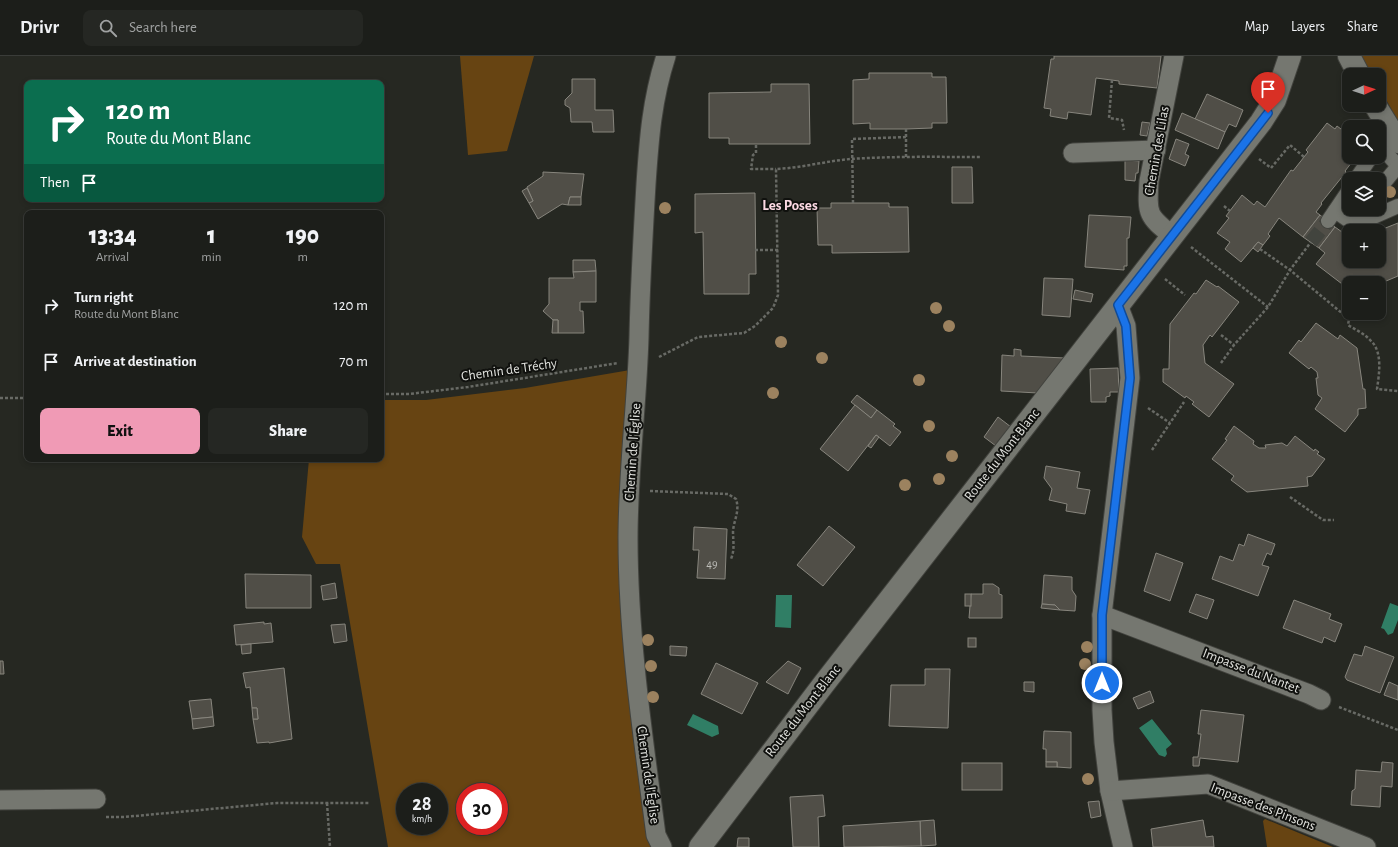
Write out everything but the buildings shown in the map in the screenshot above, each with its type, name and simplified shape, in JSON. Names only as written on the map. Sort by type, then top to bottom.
[{"type":"street","name":"Chemin de l'Église","points":[[662,847],[656,836],[638,707],[629,589],[628,537],[638,359],[641,259],[650,126],[656,84],[666,56]]},
{"type":"street","name":"Chemin des Lilas","points":[[1174,56],[1149,181],[1148,206],[1150,214],[1158,224],[1174,236]]},
{"type":"street","name":"Route du Mont Blanc","points":[[700,847],[823,684],[1118,305],[1174,236],[1268,113],[1278,93],[1290,56]]},
{"type":"street","points":[[1349,56],[1355,68]]},
{"type":"street","points":[[1379,112],[1398,142]]},
{"type":"street","points":[[1073,153],[1156,150]]},
{"type":"street","points":[[1386,153],[1398,166],[1386,181]]},
{"type":"street","points":[[1342,201],[1332,216],[1355,225],[1398,206]]},
{"type":"street","points":[[1352,223],[1358,216]]},
{"type":"street","points":[[1118,305],[1126,326],[1130,378],[1102,615],[1102,710],[1110,791],[1121,846]]},
{"type":"street","name":"Impasse du Nantet","points":[[1102,615],[1309,694],[1321,700]]},
{"type":"street","name":"Impasse des Pinsons","points":[[1110,791],[1208,784],[1366,847]]},
{"type":"street","points":[[0,800],[96,799]]},
{"type":"path","points":[[1112,80],[1109,118],[1122,120],[1124,135]]},
{"type":"path","points":[[906,129],[906,158]]},
{"type":"path","points":[[853,203],[852,139],[907,137]]},
{"type":"path","points":[[756,145],[756,153],[753,155],[751,169],[789,168],[822,162],[852,159],[980,157]]},
{"type":"path","points":[[1257,157],[1271,168],[1290,145],[1304,157]]},
{"type":"path","name":"Chemin de Tréchy","points":[[384,394],[409,394],[475,386],[583,370],[638,359],[657,358],[685,342],[698,338],[744,333],[755,326],[773,308],[778,296],[776,169]]},
{"type":"path","points":[[1221,362],[1268,307],[1290,270],[1311,242]]},
{"type":"path","points":[[1260,249],[1290,270],[1349,319],[1348,325],[1371,341],[1378,354],[1379,371],[1377,389],[1398,391]]},
{"type":"path","points":[[755,250],[778,250]]},
{"type":"path","points":[[1201,255],[1268,307]]},
{"type":"path","points":[[1221,335],[1234,345]]},
{"type":"path","points":[[0,398],[24,398]]},
{"type":"path","points":[[1152,450],[1184,402]]},
{"type":"path","points":[[1145,406],[1170,423]]},
{"type":"path","points":[[644,492],[656,490],[728,494],[733,497],[736,500],[738,511],[733,530],[735,551],[731,559]]},
{"type":"path","points":[[1290,497],[1323,520],[1334,520]]},
{"type":"path","points":[[1321,700],[1398,730]]},
{"type":"path","points":[[103,817],[124,817],[277,803],[369,803]]},
{"type":"path","points":[[327,803],[330,847]]},
{"type":"shaded area","points":[[460,56],[534,56],[507,151],[468,155]]},
{"type":"shaded area","points":[[1361,56],[1398,56],[1398,121],[1386,100],[1386,68],[1368,68]]},
{"type":"shaded area","points":[[630,370],[637,752],[645,828],[651,847],[388,847],[340,564],[316,564],[302,537],[309,462],[384,462],[384,400],[426,400],[525,388]]},
{"type":"shaded area","points":[[776,595],[792,595],[791,628],[775,627]]},
{"type":"shaded area","points":[[1390,603],[1398,606],[1398,620],[1393,633],[1388,635],[1384,629],[1381,628]]},
{"type":"shaded area","points":[[693,714],[718,726],[719,734],[712,737],[687,725]]},
{"type":"shaded area","points":[[1152,719],[1172,744],[1166,749],[1167,754],[1165,757],[1159,755],[1139,728]]},
{"type":"shaded area","points":[[1265,819],[1333,847],[1267,847],[1263,821]]},
{"type":"tunnel","points":[[1311,242],[1328,221]]},
{"type":"district","name":"Les Poses","points":[[790,205]]},
{"type":"route","points":[[1102,683],[1102,615],[1125,431],[1130,378],[1129,344],[1124,318],[1118,305],[1174,236],[1268,113]]}]
